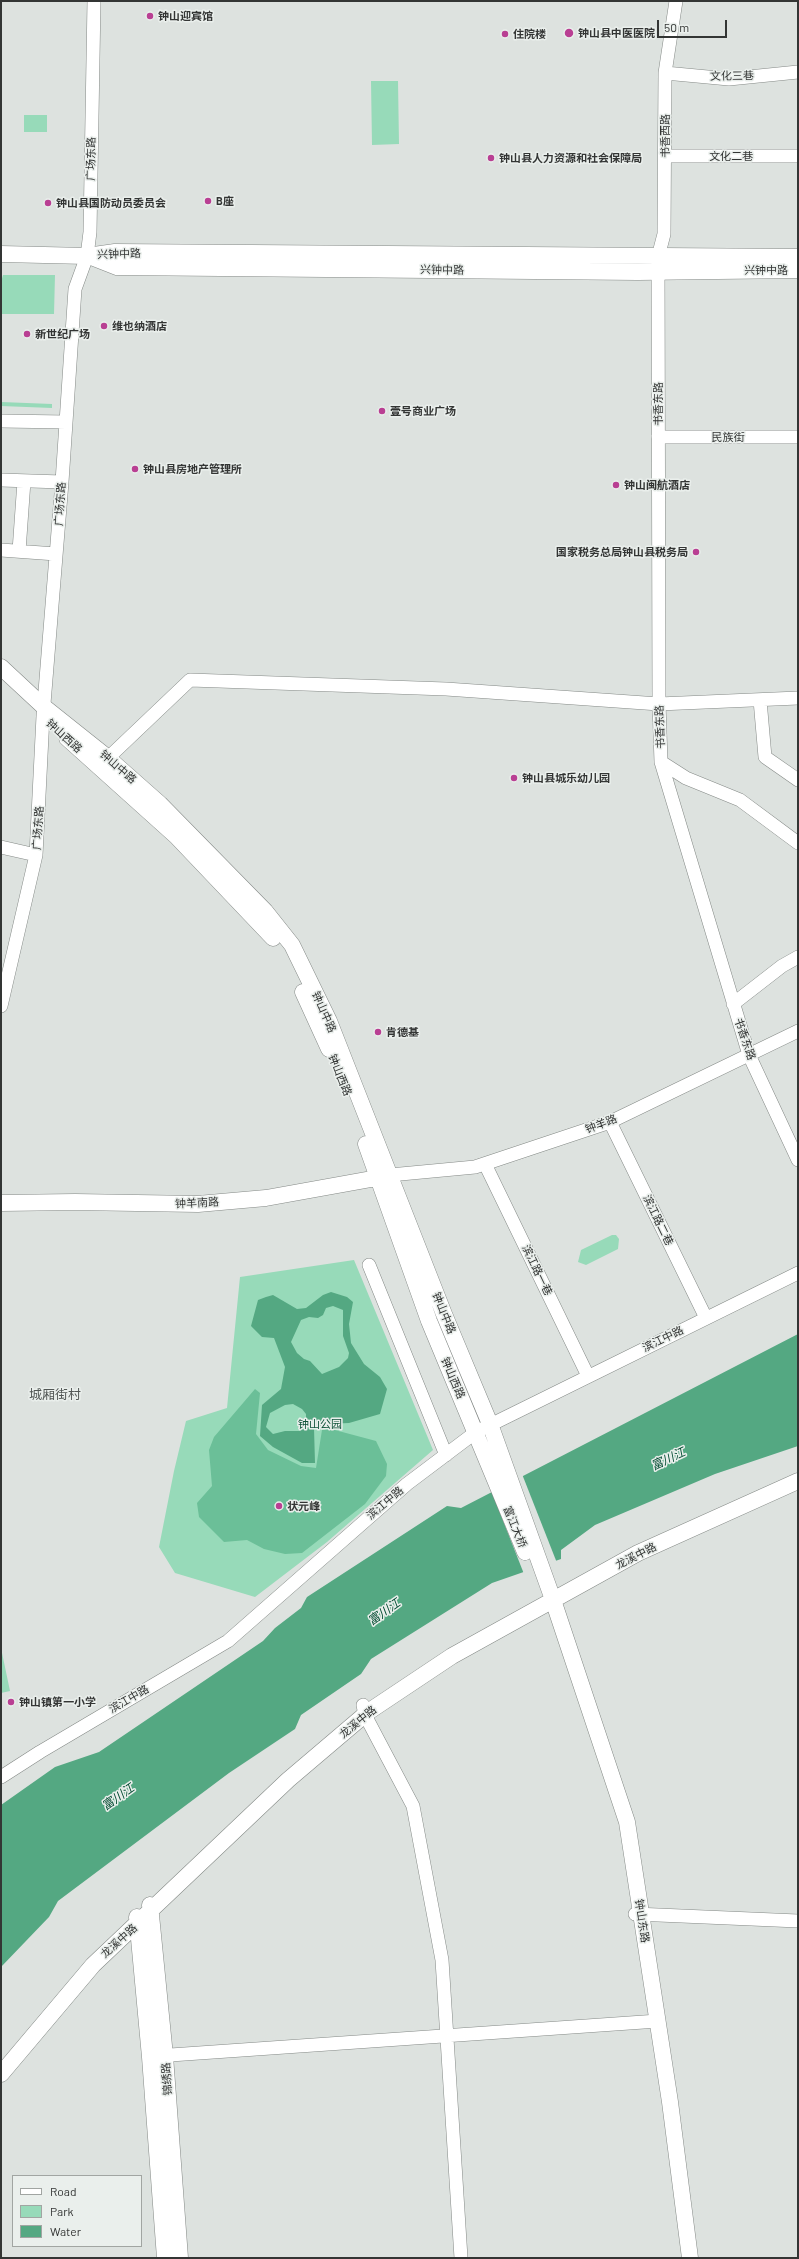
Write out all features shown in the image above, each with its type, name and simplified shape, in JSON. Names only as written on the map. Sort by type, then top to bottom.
[{"type":"main road","name":"兴钟中路","points":[[1,254],[87,256],[117,267],[658,264],[798,257]]},
{"type":"main road","name":"兴钟中路","points":[[658,264],[798,270]]},
{"type":"main road","name":"钟山中路","points":[[1,667],[43,712],[108,758],[162,805],[265,911],[292,945],[329,1021],[384,1177],[490,1424],[495,1457]]},
{"type":"main road","name":"钟山西路","points":[[1,677],[43,712],[176,836],[257,919],[285,952],[334,1059],[384,1177],[429,1321],[476,1432],[495,1457]]},
{"type":"main road","name":"钟羊南路","points":[[1,1203],[75,1202],[198,1204],[266,1198],[384,1177]]},
{"type":"main road","name":"富江大桥","points":[[495,1457],[548,1599]]},
{"type":"main road","name":"龙溪中路","points":[[548,1599],[634,1545],[798,1471]]},
{"type":"main road","name":"龙溪中路","points":[[1,2074],[93,1965],[282,1773],[447,1648],[638,1553],[798,1481]]},
{"type":"main road","name":"钟山东路","points":[[548,1599],[627,1822],[638,1914],[690,2258]]},
{"type":"main road","name":"龙溪中路","points":[[1,2060],[86,1958],[144,1912]]},
{"type":"main road","name":"锦绣路","points":[[144,1912],[180,2258]]},
{"type":"main road","name":"钟山东路","points":[[654,2021],[681,2258]]},
{"type":"main road","name":"锦绣路","points":[[158,2056],[165,2258]]},
{"type":"street","name":"广场东路","points":[[1,1006],[36,855],[43,712],[62,482],[75,289],[87,256],[90,225],[94,1]]},
{"type":"street","name":"书香西路","points":[[658,264],[664,234],[665,73],[676,1]]},
{"type":"street","name":"文化三巷","points":[[665,73],[729,79],[798,72]]},
{"type":"street","name":"文化二巷","points":[[665,156],[798,156]]},
{"type":"street","name":"书香东路","points":[[658,264],[658,704],[661,762],[733,1004],[750,1054],[798,1160]]},
{"type":"street","points":[[1,421],[66,422]]},
{"type":"street","name":"民族街","points":[[658,437],[798,437]]},
{"type":"street","points":[[1,480],[62,482]]},
{"type":"street","points":[[19,551],[24,481]]},
{"type":"street","points":[[1,550],[56,554]]},
{"type":"street","points":[[108,758],[190,680],[446,690],[658,704],[798,698]]},
{"type":"street","points":[[760,700],[765,757],[798,780]]},
{"type":"street","points":[[661,762],[686,778],[740,800],[798,843]]},
{"type":"street","points":[[1,847],[36,855]]},
{"type":"street","points":[[733,1004],[782,966],[798,957]]},
{"type":"street","name":"钟羊路","points":[[384,1177],[475,1167],[610,1122],[798,1031]]},
{"type":"street","name":"滨江路二巷","points":[[610,1122],[706,1318]]},
{"type":"street","name":"滨江路一巷","points":[[485,1164],[588,1376]]},
{"type":"street","points":[[369,1265],[446,1455]]},
{"type":"street","name":"滨江中路","points":[[1,1777],[228,1641],[351,1532],[476,1432],[798,1273]]},
{"type":"street","points":[[364,1710],[413,1806],[442,1960],[461,2258]]},
{"type":"street","points":[[638,1914],[798,1921]]},
{"type":"street","points":[[158,2056],[654,2021]]},
{"type":"green space","points":[[371,81],[398,81],[399,144],[372,145]]},
{"type":"green space","points":[[24,115],[47,115],[47,132],[24,132]]},
{"type":"green space","points":[[3,275],[55,275],[54,314],[1,314],[1,282]]},
{"type":"green space","points":[[1,402],[52,404],[52,408],[1,406]]},
{"type":"green space","points":[[612,1235],[616,1235],[619,1239],[618,1249],[586,1265],[578,1262],[581,1250]]},
{"type":"green space","name":"钟山公园","points":[[354,1260],[433,1450],[327,1542],[255,1597],[175,1573],[159,1547],[174,1471],[186,1421],[227,1408],[240,1277]]},
{"type":"green space","points":[[1,1648],[10,1691],[1,1693]]},
{"type":"shaded area","points":[[255,1389],[260,1393],[256,1434],[268,1450],[301,1466],[316,1468],[322,1430],[331,1429],[376,1441],[387,1464],[386,1476],[365,1504],[302,1553],[285,1554],[264,1549],[247,1540],[224,1542],[199,1517],[197,1503],[212,1486],[209,1450],[214,1437]]},
{"type":"water","points":[[331,1292],[347,1297],[353,1302],[349,1324],[351,1343],[364,1364],[380,1377],[387,1389],[380,1414],[349,1423],[326,1424],[314,1428],[315,1463],[302,1463],[273,1447],[260,1436],[262,1405],[281,1389],[285,1367],[274,1338],[262,1337],[251,1326],[258,1300],[273,1295],[297,1309],[306,1308],[323,1295]],"holes":[[[333,1306],[343,1310],[343,1336],[349,1353],[348,1358],[339,1367],[322,1374],[310,1361],[304,1359],[297,1353],[291,1342],[301,1320],[309,1317],[318,1318],[323,1315],[326,1308]],[[293,1404],[302,1409],[306,1414],[306,1428],[299,1431],[285,1431],[273,1434],[266,1427],[270,1413],[285,1405]]]},
{"type":"water","name":"富川江","points":[[798,1334],[798,1446],[715,1474],[595,1525],[561,1550],[561,1559],[492,1583],[371,1659],[361,1674],[301,1715],[295,1729],[229,1773],[58,1901],[49,1917],[1,1967],[1,1805],[55,1767],[99,1752],[263,1641],[275,1628],[301,1608],[307,1597],[447,1506],[461,1508]]},
{"type":"pier","points":[[522,1474],[557,1563],[524,1574],[491,1490]]},
{"type":"place","name":"钟山迎宾馆","points":[[150,16]]},
{"type":"place","name":"钟山县中医医院","points":[[569,33]]},
{"type":"place","name":"住院楼","points":[[505,34]]},
{"type":"place","name":"钟山县人力资源和社会保障局","points":[[491,158]]},
{"type":"place","name":"B座","points":[[208,201]]},
{"type":"place","name":"钟山县国防动员委员会","points":[[48,203]]},
{"type":"place","name":"维也纳酒店","points":[[104,326]]},
{"type":"place","name":"新世纪广场","points":[[27,334]]},
{"type":"place","name":"壹号商业广场","points":[[382,411]]},
{"type":"place","name":"钟山县房地产管理所","points":[[135,469]]},
{"type":"place","name":"钟山闽航酒店","points":[[616,485]]},
{"type":"place","name":"国家税务总局钟山县税务局","points":[[696,552]]},
{"type":"place","name":"钟山县城乐幼儿园","points":[[514,778]]},
{"type":"place","name":"肯德基","points":[[378,1032]]},
{"type":"place","name":"状元峰","points":[[279,1506]]},
{"type":"place","name":"钟山镇第一小学","points":[[11,1702]]},
{"type":"district","name":"城厢街村","points":[[55,1395]]}]
